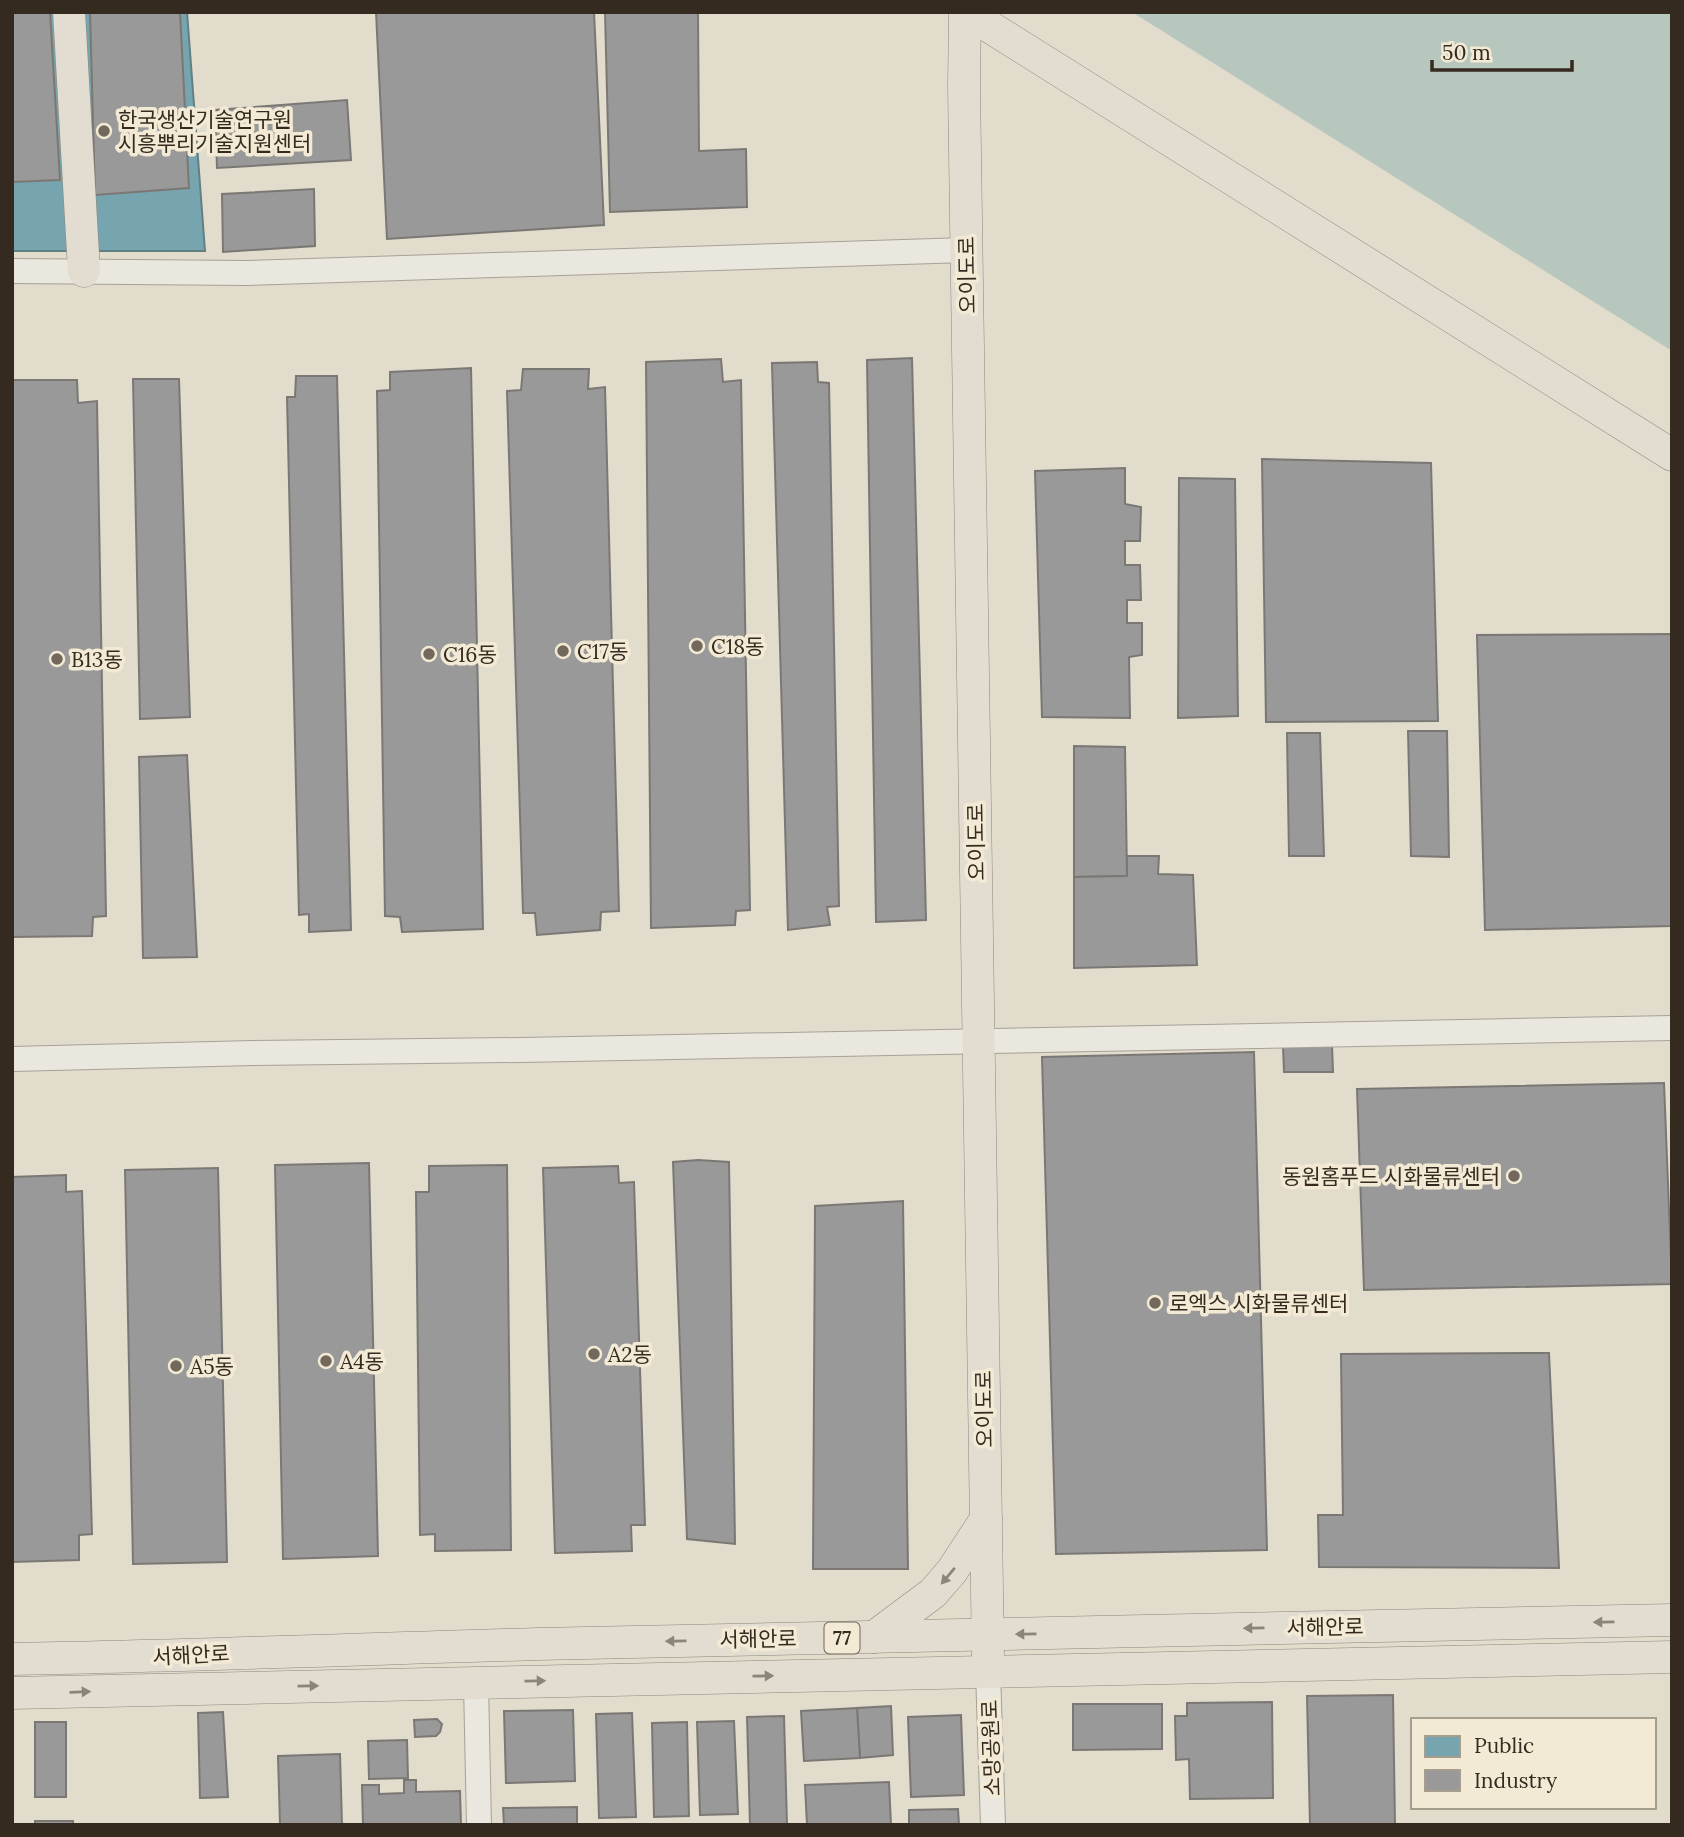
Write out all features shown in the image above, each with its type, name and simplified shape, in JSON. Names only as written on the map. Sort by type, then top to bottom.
[{"type":"main road","points":[[69,12],[83,271]]},
{"type":"main road","points":[[965,12],[1672,455]]},
{"type":"main road","name":"오이도로","points":[[965,12],[966,250],[988,1671]]},
{"type":"main road","points":[[874,1637],[933,1592],[953,1571],[986,1519]]},
{"type":"main road","name":"서해안로","points":[[12,1659],[167,1657],[258,1651],[1672,1620]]},
{"type":"main road","name":"서해안로","points":[[12,1693],[1672,1657]]},
{"type":"street","points":[[12,271],[247,273],[966,250]]},
{"type":"street","points":[[12,1059],[1672,1028]]},
{"type":"street","name":"소망공원로","points":[[988,1671],[993,1825]]},
{"type":"street","points":[[476,1683],[480,1825]]},
{"type":"shaded area","points":[[1132,12],[1672,12],[1672,351]]},
{"type":"building: Public","name":"한국생산기술연구원 시흥뿌리기술지원센터","points":[[12,12],[187,12],[205,251],[12,251]]},
{"type":"building: Industry","points":[[12,12],[50,12],[60,180],[12,182]]},
{"type":"building: Industry","points":[[90,12],[180,12],[189,188],[95,195]]},
{"type":"building: Industry","points":[[376,12],[594,12],[604,225],[387,239]]},
{"type":"building: Industry","points":[[605,12],[698,12],[699,151],[746,149],[747,207],[610,212]]},
{"type":"building: Industry","points":[[347,100],[351,160],[217,168],[215,110]]},
{"type":"building: Industry","points":[[314,189],[315,246],[223,252],[222,194]]},
{"type":"building: Industry","points":[[912,358],[926,920],[876,922],[867,360]]},
{"type":"building: Industry","name":"C18동","points":[[721,359],[723,382],[741,380],[750,910],[736,911],[735,925],[651,928],[646,362]]},
{"type":"building: Industry","points":[[817,362],[818,382],[829,383],[839,906],[827,907],[830,925],[788,930],[772,363]]},
{"type":"building: Industry","name":"C16동","points":[[471,368],[483,929],[402,932],[400,917],[385,916],[377,391],[390,390],[390,372]]},
{"type":"building: Industry","name":"C17동","points":[[523,369],[589,369],[588,389],[605,387],[619,911],[601,912],[600,930],[537,935],[535,913],[523,913],[507,391],[521,390]]},
{"type":"building: Industry","points":[[296,376],[337,376],[351,930],[309,932],[309,914],[299,915],[287,397],[295,397]]},
{"type":"building: Industry","points":[[133,379],[179,379],[190,717],[140,719]]},
{"type":"building: Industry","name":"B13동","points":[[12,380],[77,380],[78,403],[97,401],[106,916],[93,917],[92,936],[12,937]]},
{"type":"building: Industry","points":[[1262,459],[1431,463],[1438,721],[1266,722]]},
{"type":"building: Industry","points":[[1125,468],[1125,504],[1141,507],[1140,541],[1125,541],[1125,565],[1140,565],[1141,600],[1127,600],[1127,623],[1142,623],[1142,655],[1129,657],[1130,718],[1042,717],[1035,471]]},
{"type":"building: Industry","points":[[1179,478],[1235,479],[1238,716],[1178,718]]},
{"type":"building: Industry","points":[[1672,634],[1672,926],[1485,930],[1477,635]]},
{"type":"building: Industry","points":[[1408,731],[1447,731],[1449,857],[1411,856]]},
{"type":"building: Industry","points":[[1287,733],[1320,733],[1324,856],[1289,856]]},
{"type":"building: Industry","points":[[1074,746],[1125,747],[1127,876],[1074,877]]},
{"type":"building: Industry","points":[[187,755],[197,957],[143,958],[139,757]]},
{"type":"building: Industry","points":[[1127,856],[1159,856],[1158,874],[1193,875],[1197,965],[1074,968],[1074,877],[1127,876]]},
{"type":"building: Industry","points":[[1283,1046],[1332,1046],[1333,1072],[1284,1072]]},
{"type":"building: Industry","name":"로엑스 시화물류센터","points":[[1254,1052],[1267,1550],[1056,1554],[1042,1057]]},
{"type":"building: Industry","name":"동원홈푸드 시화물류센터","points":[[1664,1083],[1672,1284],[1364,1290],[1357,1089]]},
{"type":"building: Industry","points":[[673,1162],[729,1162],[735,1544],[687,1539]]},
{"type":"building: Industry","name":"A4동","points":[[369,1163],[378,1556],[283,1559],[275,1165]]},
{"type":"building: Industry","points":[[507,1165],[511,1550],[435,1551],[435,1534],[420,1535],[416,1192],[429,1192],[429,1166]]},
{"type":"building: Industry","name":"A2동","points":[[618,1166],[619,1183],[634,1182],[645,1525],[631,1525],[632,1551],[555,1553],[543,1168]]},
{"type":"building: Industry","name":"A5동","points":[[218,1168],[227,1562],[133,1564],[125,1170]]},
{"type":"building: Industry","points":[[66,1175],[66,1192],[82,1191],[92,1534],[79,1535],[79,1560],[12,1562],[12,1177]]},
{"type":"building: Industry","points":[[903,1201],[908,1569],[813,1569],[815,1206]]},
{"type":"building: Industry","points":[[1549,1353],[1559,1568],[1319,1567],[1318,1515],[1343,1515],[1341,1354]]},
{"type":"building: Industry","points":[[1393,1695],[1395,1825],[1310,1825],[1307,1696]]},
{"type":"building: Industry","points":[[1272,1702],[1273,1798],[1190,1799],[1189,1759],[1176,1760],[1175,1716],[1187,1716],[1187,1703]]},
{"type":"building: Industry","points":[[1073,1704],[1162,1704],[1162,1749],[1073,1750]]},
{"type":"building: Industry","points":[[891,1706],[893,1755],[860,1758],[857,1708]]},
{"type":"building: Industry","points":[[857,1708],[860,1758],[804,1761],[801,1711]]},
{"type":"building: Industry","points":[[573,1710],[575,1781],[506,1783],[504,1711]]},
{"type":"building: Industry","points":[[223,1712],[228,1797],[200,1798],[198,1713]]},
{"type":"building: Industry","points":[[632,1713],[636,1817],[599,1818],[596,1714]]},
{"type":"building: Industry","points":[[961,1715],[964,1795],[911,1797],[908,1717]]},
{"type":"building: Industry","points":[[784,1716],[787,1825],[750,1825],[747,1717]]},
{"type":"building: Industry","points":[[437,1719],[442,1724],[436,1736],[415,1737],[414,1720]]},
{"type":"building: Industry","points":[[734,1721],[738,1814],[700,1815],[697,1722]]},
{"type":"building: Industry","points":[[35,1722],[66,1722],[66,1797],[35,1797]]},
{"type":"building: Industry","points":[[687,1722],[689,1816],[654,1817],[652,1723]]},
{"type":"building: Industry","points":[[407,1740],[408,1778],[369,1779],[368,1741]]},
{"type":"building: Industry","points":[[340,1754],[342,1825],[280,1825],[278,1756]]},
{"type":"building: Industry","points":[[404,1780],[416,1780],[416,1792],[460,1791],[461,1825],[363,1825],[362,1785],[379,1785],[379,1794],[404,1793]]},
{"type":"building: Industry","points":[[889,1782],[891,1825],[807,1825],[805,1785]]},
{"type":"building: Industry","points":[[577,1807],[577,1825],[504,1825],[503,1808]]},
{"type":"building: Industry","points":[[958,1809],[959,1825],[909,1825],[909,1810]]},
{"type":"building: Industry","points":[[35,1821],[73,1821],[73,1825],[35,1825]]},
{"type":"place","name":"한국생산기술연구원 시흥뿌리기술지원센터","points":[[104,131]]},
{"type":"place","name":"C18동","points":[[697,646]]},
{"type":"place","name":"C17동","points":[[563,651]]},
{"type":"place","name":"C16동","points":[[429,654]]},
{"type":"place","name":"B13동","points":[[57,659]]},
{"type":"place","name":"동원홈푸드 시화물류센터","points":[[1514,1176]]},
{"type":"place","name":"로엑스 시화물류센터","points":[[1155,1303]]},
{"type":"place","name":"A2동","points":[[594,1354]]},
{"type":"place","name":"A4동","points":[[326,1361]]},
{"type":"place","name":"A5동","points":[[176,1366]]}]
